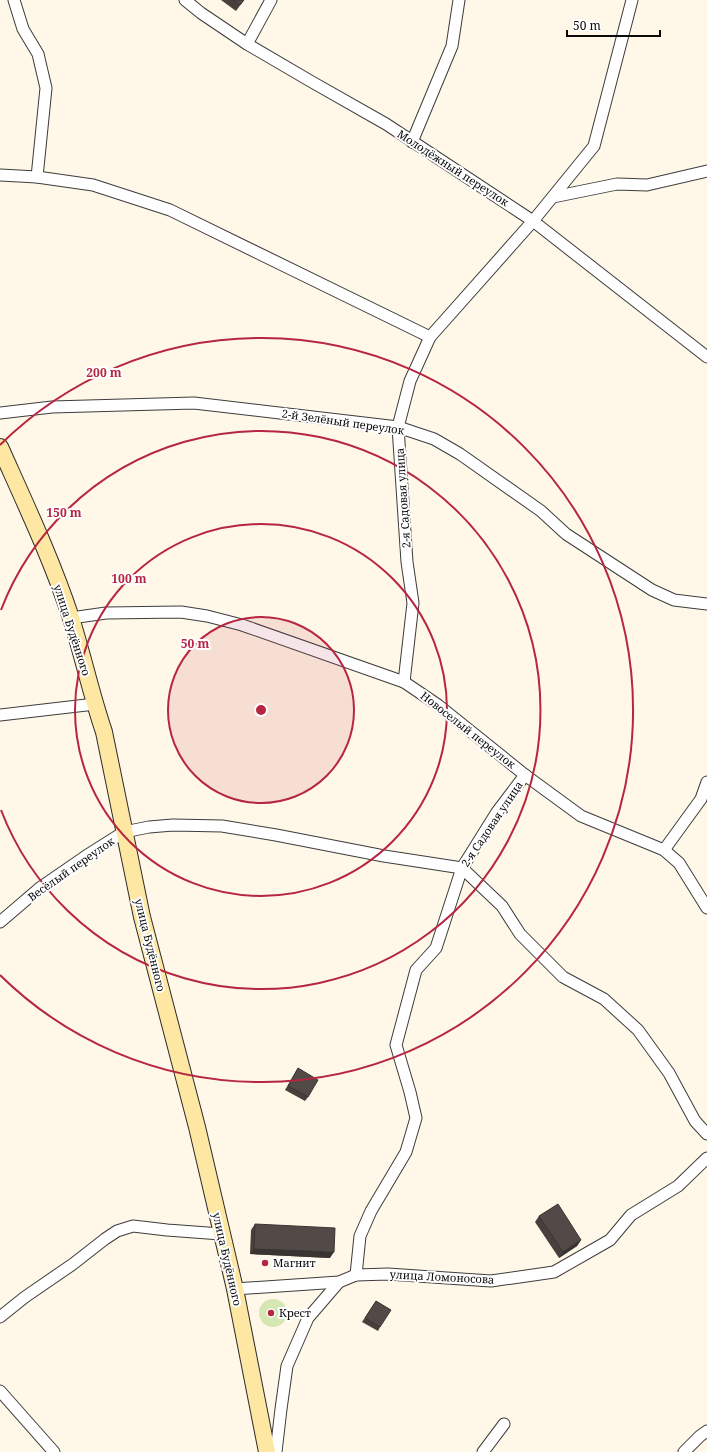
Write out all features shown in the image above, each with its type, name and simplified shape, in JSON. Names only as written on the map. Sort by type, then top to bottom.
[{"type":"main road","name":"улица Будённого","points":[[0,447],[36,528],[71,618],[104,732],[142,917],[197,1127],[235,1290],[267,1452]]},
{"type":"street","points":[[14,0],[23,29],[38,54],[46,88],[37,177]]},
{"type":"street","name":"Молодёжный переулок","points":[[184,0],[247,44],[386,124],[533,221],[707,357]]},
{"type":"street","points":[[247,44],[271,0]]},
{"type":"street","points":[[412,142],[452,46],[459,0]]},
{"type":"street","name":"2-я Садовая улица","points":[[404,682],[413,603],[407,562],[398,427],[410,381],[430,337],[533,221],[594,146],[632,0]]},
{"type":"street","points":[[552,197],[617,184],[647,185],[707,171]]},
{"type":"street","points":[[0,174],[37,177],[93,185],[170,210],[430,337]]},
{"type":"street","name":"2-й Зелёный переулок","points":[[0,413],[52,407],[194,403],[398,427],[434,439],[460,454],[541,511],[566,534],[652,590],[674,600],[707,604]]},
{"type":"street","name":"Новоселый переулок","points":[[71,618],[106,613],[181,612],[208,616],[242,625],[404,682],[438,705],[525,775],[581,816],[664,850],[680,863],[707,908]]},
{"type":"street","points":[[0,715],[95,704]]},
{"type":"street","name":"2-я Садовая улица","points":[[356,1276],[360,1236],[371,1211],[406,1152],[416,1118],[396,1045],[416,970],[436,948],[462,868],[497,812],[525,775]]},
{"type":"street","points":[[664,850],[701,798],[707,782]]},
{"type":"street","points":[[124,832],[148,827],[172,825],[222,826],[384,856],[462,868],[502,906],[520,934],[563,977],[604,999],[638,1030],[669,1073],[695,1121],[707,1134]]},
{"type":"street","name":"Весёлый переулок","points":[[0,922],[41,887],[124,832]]},
{"type":"street","name":"улица Ломоносова","points":[[235,1290],[339,1282],[356,1276],[388,1274],[491,1281],[554,1272],[610,1240],[631,1215],[678,1186],[707,1158]]},
{"type":"street","points":[[0,1317],[25,1297],[117,1231],[133,1226],[221,1234]]},
{"type":"street","points":[[276,1452],[287,1366],[308,1318],[339,1282]]},
{"type":"street","points":[[0,1390],[54,1452]]},
{"type":"street","points":[[483,1452],[504,1424]]},
{"type":"street","points":[[684,1452],[707,1431]]},
{"type":"green space","points":[[273,1299],[279,1300],[283,1303],[286,1307],[286,1319],[283,1323],[279,1326],[273,1327],[267,1326],[263,1323],[260,1319],[259,1313],[260,1307],[263,1303],[267,1300]]},
{"type":"building","points":[[233,0],[244,0],[240,5]]},
{"type":"building","points":[[298,1068],[318,1080],[308,1097],[288,1086]]},
{"type":"building","points":[[558,1204],[581,1240],[563,1252],[539,1216]]},
{"type":"building","points":[[255,1224],[335,1228],[334,1252],[254,1249]]},
{"type":"building","points":[[376,1301],[391,1310],[380,1327],[365,1318]]},
{"type":"place","name":"Магнит","points":[[265,1263]]},
{"type":"place","name":"Крест","points":[[271,1313]]}]
